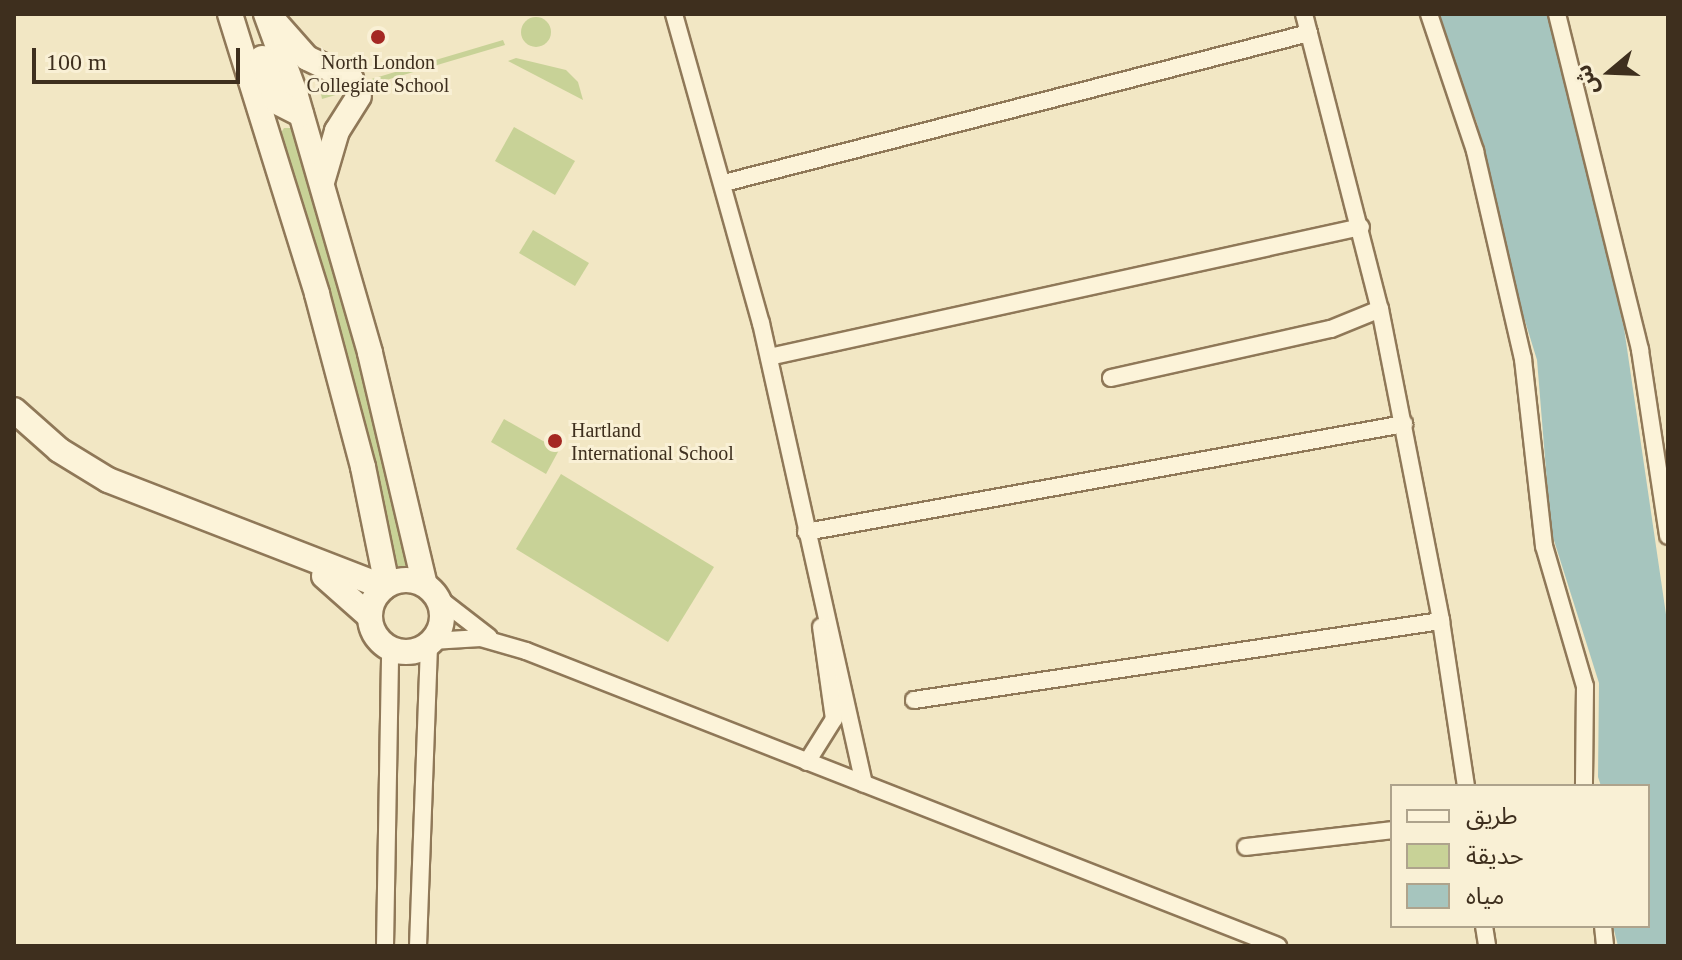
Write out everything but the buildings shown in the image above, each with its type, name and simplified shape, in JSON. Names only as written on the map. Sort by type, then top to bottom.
[{"type":"street","points":[[230,14],[321,184],[391,431],[431,591],[442,620],[430,643],[418,946]]},
{"type":"street","points":[[246,14],[280,109]]},
{"type":"street","points":[[267,14],[280,109],[363,467],[386,586],[369,616]]},
{"type":"street","points":[[267,14],[307,58],[355,88],[331,144],[321,184]]},
{"type":"street","points":[[674,14],[724,183],[769,357],[820,598],[834,719],[807,762]]},
{"type":"street","points":[[1304,14],[1380,309],[1441,621],[1466,784]]},
{"type":"street","points":[[1429,14],[1475,151],[1523,359],[1544,546],[1585,686],[1584,784]]},
{"type":"street","points":[[1557,14],[1640,350],[1668,536]]},
{"type":"street","points":[[724,183],[1309,33]]},
{"type":"street","points":[[769,357],[1361,227]]},
{"type":"street","points":[[1111,378],[1331,329],[1380,309]]},
{"type":"street","points":[[14,410],[59,450],[108,480],[386,586],[410,580],[431,591],[493,640],[1278,946]]},
{"type":"street","points":[[14,421],[56,461],[91,484],[316,571],[345,590],[369,616],[375,636],[390,649],[410,652],[430,643],[493,640]]},
{"type":"street","points":[[806,532],[1404,424]]},
{"type":"street","points":[[820,598],[832,626],[864,784]]},
{"type":"street","points":[[914,700],[1441,621]]},
{"type":"street","points":[[385,946],[390,649]]},
{"type":"street","points":[[1246,847],[1390,830]]},
{"type":"green space","points":[[536,17],[547,21],[551,32],[547,43],[536,47],[525,43],[521,32],[525,21]]},
{"type":"green space","points":[[503,40],[505,45],[322,99],[321,94]]},
{"type":"green space","points":[[516,58],[566,70],[578,82],[583,100],[508,61]]},
{"type":"green space","points":[[514,127],[575,161],[555,195],[495,161]]},
{"type":"green space","points":[[284,128],[293,128],[344,287],[409,562],[404,567],[394,565],[279,136]]},
{"type":"green space","points":[[533,230],[589,263],[575,286],[519,253]]},
{"type":"green space","points":[[504,419],[559,450],[546,474],[491,442]]},
{"type":"green space","points":[[561,474],[714,567],[668,642],[516,549]]},
{"type":"water","points":[[1434,14],[1548,14],[1624,328],[1668,628],[1668,946],[1618,946],[1614,928],[1650,928],[1650,784],[1600,784],[1598,777],[1599,683],[1551,531],[1537,360],[1505,256],[1477,123]]},
{"type":"place","name":"North London Collegiate School","points":[[378,37]]},
{"type":"place","name":"Hartland International School","points":[[555,441]]}]
